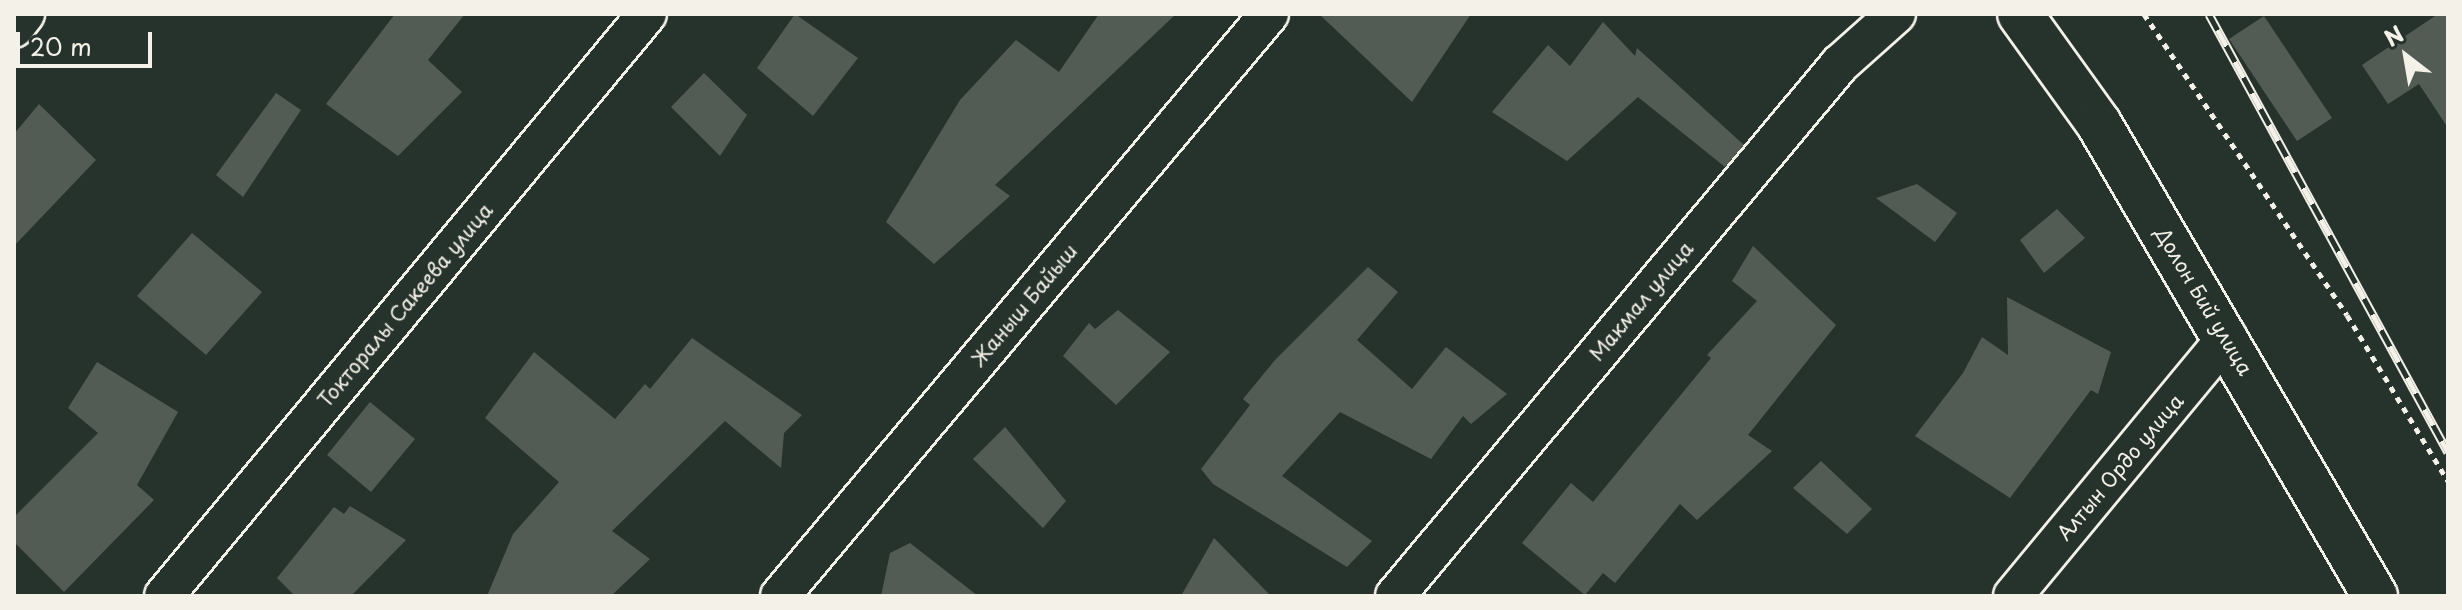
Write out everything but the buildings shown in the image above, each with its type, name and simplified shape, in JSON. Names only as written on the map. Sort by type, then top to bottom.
[{"type":"street","points":[[14,28],[25,14]]},
{"type":"street","name":"Токторалы Сакеева улица","points":[[164,596],[647,14]]},
{"type":"street","name":"Жаныш Байыш","points":[[780,596],[1269,14]]},
{"type":"street","name":"Макмал улица","points":[[1395,596],[1840,64],[1896,14]]},
{"type":"street","name":"Долон Бий улица","points":[[2020,14],[2099,124],[2227,337],[2375,596]]},
{"type":"street","name":"Алтын Ордо улица","points":[[2013,596],[2227,337]]},
{"type":"path","points":[[2144,14],[2347,315],[2448,481]]},
{"type":"railway","points":[[2209,14],[2448,452]]}]
